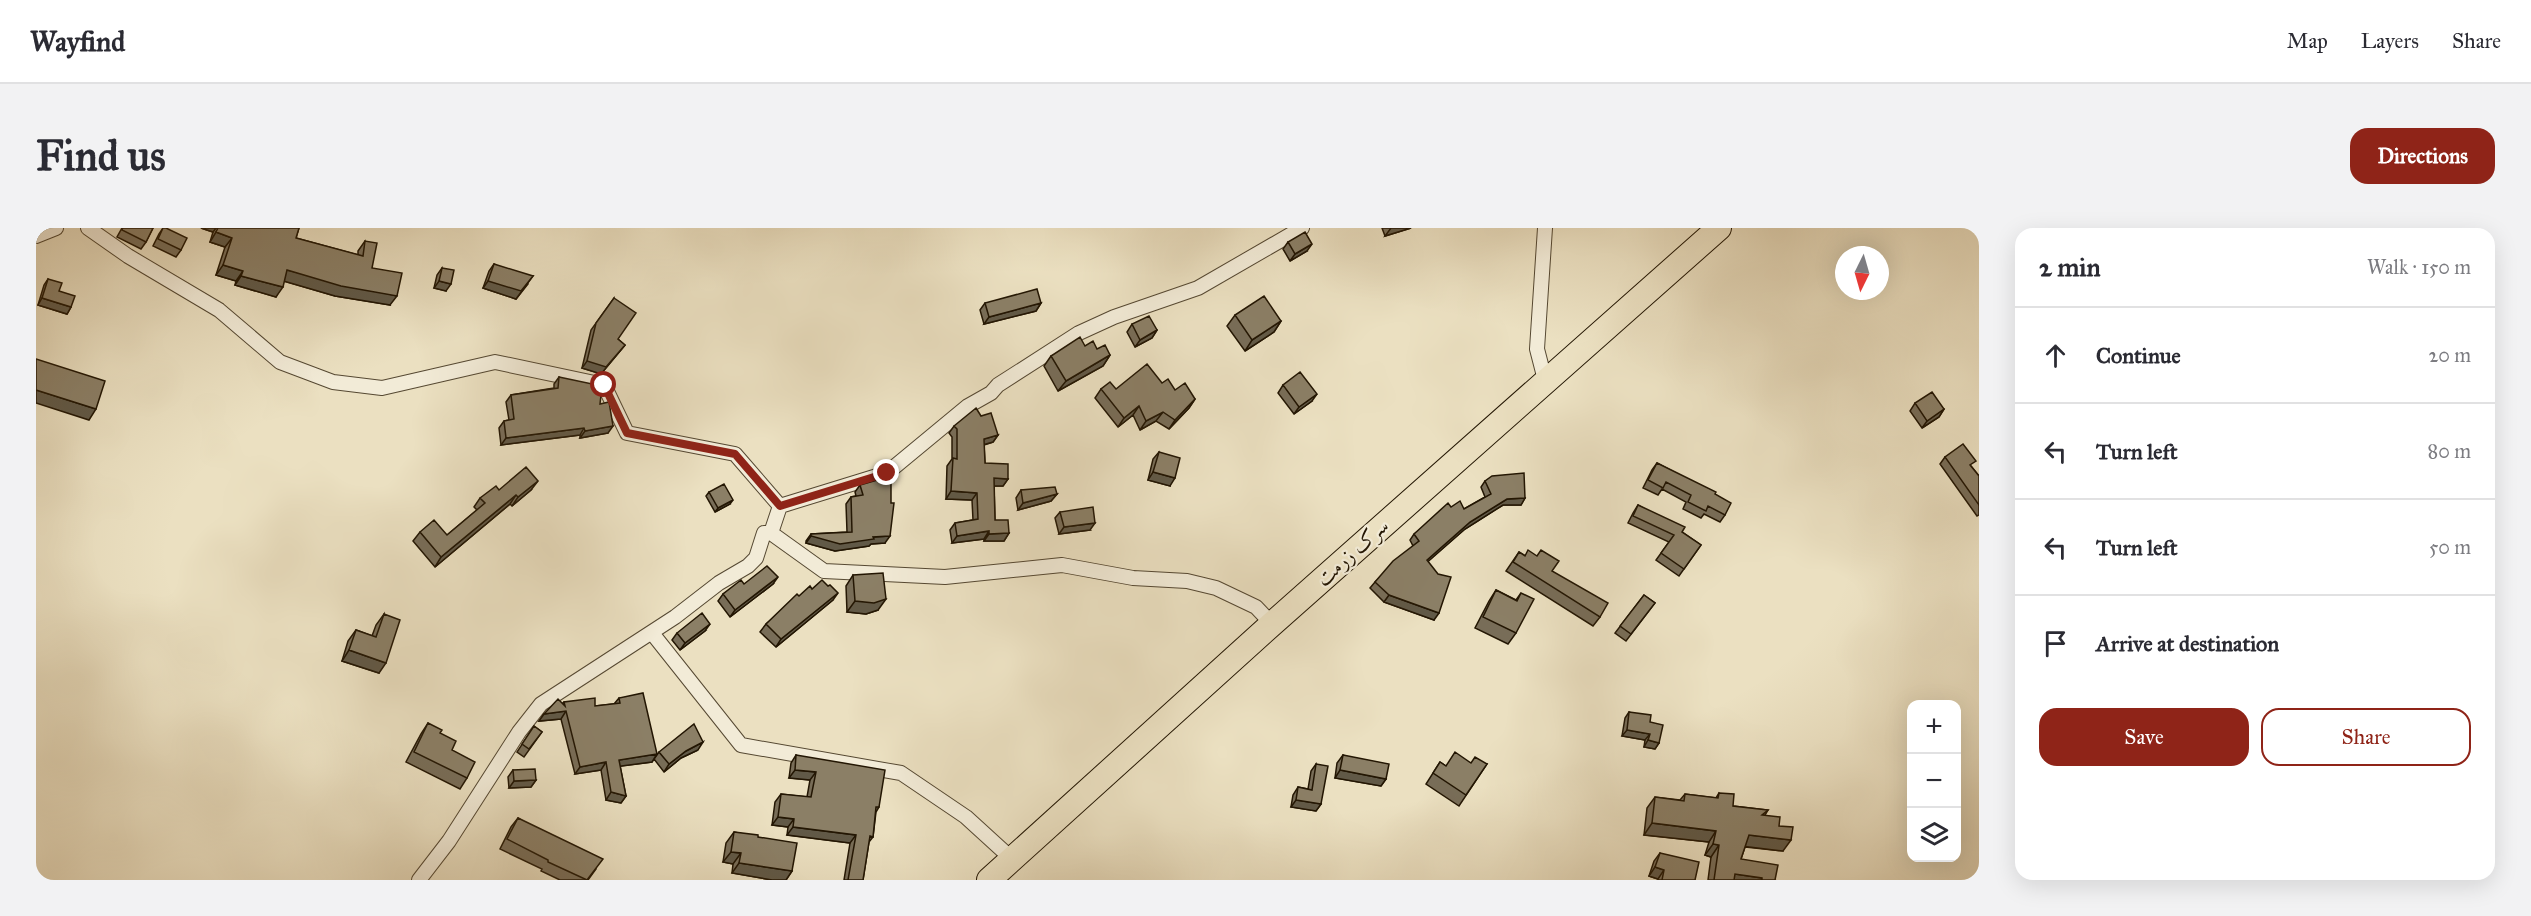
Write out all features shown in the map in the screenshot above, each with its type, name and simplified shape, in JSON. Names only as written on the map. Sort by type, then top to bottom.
[{"type":"highway","name":"سرک زرمت","points":[[989,880],[1545,380],[1719,228]]},
{"type":"street","points":[[36,236],[56,228]]},
{"type":"street","points":[[88,228],[128,256],[219,310],[280,362],[333,382],[382,388],[495,362],[604,385],[627,433],[735,454],[780,506]]},
{"type":"street","points":[[780,506],[887,473],[968,406],[992,393],[998,385],[1079,333],[1114,317],[1198,288],[1302,228]]},
{"type":"street","points":[[1545,228],[1537,349],[1545,380]]},
{"type":"street","points":[[771,533],[780,506]]},
{"type":"street","points":[[419,880],[449,841],[519,732],[541,704],[652,633],[719,583],[748,566],[756,558],[764,533],[771,533],[824,571],[945,577],[1062,565],[1133,578],[1186,581],[1216,588],[1256,607],[1272,624]]},
{"type":"street","points":[[652,633],[741,745],[901,773],[966,817],[1012,859]]},
{"type":"building","points":[[123,228],[153,228],[146,242],[122,230]]},
{"type":"building","points":[[163,228],[187,238],[181,250],[158,239]]},
{"type":"building","points":[[218,228],[299,228],[296,238],[363,256],[365,241],[377,243],[372,268],[402,273],[397,296],[341,286],[287,270],[283,287],[241,276],[243,271],[223,265],[232,238],[216,232]]},
{"type":"building","points":[[1305,232],[1312,244],[1295,254],[1288,242]]},
{"type":"building","points":[[494,264],[533,276],[521,291],[488,281]]},
{"type":"building","points":[[442,268],[454,270],[451,284],[439,281]]},
{"type":"building","points":[[48,279],[62,283],[59,291],[75,296],[71,307],[42,298]]},
{"type":"building","points":[[1037,289],[1041,303],[989,317],[985,303]]},
{"type":"building","points":[[1264,296],[1281,321],[1252,340],[1235,315]]},
{"type":"building","points":[[614,298],[636,313],[618,339],[625,345],[606,367],[587,361],[596,323]]},
{"type":"building","points":[[1149,316],[1157,330],[1140,340],[1132,324]]},
{"type":"building","points":[[1080,337],[1085,346],[1093,341],[1097,349],[1105,345],[1110,355],[1066,381],[1051,356]]},
{"type":"building","points":[[36,359],[105,381],[96,409],[36,390]]},
{"type":"building","points":[[1147,364],[1162,383],[1168,379],[1175,390],[1185,383],[1195,399],[1175,420],[1163,412],[1146,421],[1139,406],[1124,418],[1101,389],[1110,382],[1116,389]]},
{"type":"building","points":[[1300,372],[1317,394],[1299,407],[1283,385]]},
{"type":"building","points":[[559,377],[602,386],[600,404],[609,402],[613,426],[585,431],[584,428],[506,438],[504,421],[514,419],[511,395],[558,388]]},
{"type":"building","points":[[1932,392],[1944,409],[1927,421],[1915,403]]},
{"type":"building","points":[[976,408],[981,416],[991,413],[998,435],[984,439],[985,463],[1008,464],[1008,479],[994,478],[995,520],[1008,520],[1009,533],[989,534],[989,531],[957,536],[955,523],[978,519],[977,493],[951,491],[953,458],[957,459],[957,429],[954,426]]},
{"type":"building","points":[[1963,444],[1976,461],[1970,465],[1979,476],[1979,505],[1945,457]]},
{"type":"building","points":[[1159,452],[1180,458],[1175,478],[1153,472]]},
{"type":"building","points":[[1657,463],[1716,492],[1715,494],[1731,503],[1725,515],[1708,506],[1706,511],[1688,502],[1691,495],[1666,482],[1663,488],[1648,480]]},
{"type":"building","points":[[526,467],[538,481],[518,497],[516,495],[441,557],[420,532],[434,520],[447,535],[485,503],[480,498],[496,486],[499,490]]},
{"type":"building","points":[[1524,473],[1525,498],[1507,499],[1470,522],[1427,560],[1438,574],[1451,577],[1439,613],[1389,595],[1375,582],[1393,561],[1419,541],[1414,534],[1448,503],[1451,507],[1460,501],[1464,509],[1491,494],[1485,481],[1492,476]]},
{"type":"building","points":[[891,476],[891,503],[894,503],[890,536],[840,544],[811,536],[811,534],[852,532],[851,497],[863,495],[860,485]]},
{"type":"building","points":[[724,484],[733,500],[718,508],[709,492]]},
{"type":"building","points":[[1055,487],[1057,494],[1023,503],[1021,490]]},
{"type":"building","points":[[1638,505],[1685,527],[1682,532],[1701,545],[1684,569],[1661,553],[1674,535],[1633,516]]},
{"type":"building","points":[[1093,507],[1095,523],[1064,527],[1060,512]]},
{"type":"building","points":[[1528,550],[1537,556],[1541,550],[1559,561],[1552,571],[1608,603],[1600,617],[1513,562],[1519,552],[1525,556]]},
{"type":"building","points":[[767,566],[778,577],[735,610],[723,594],[741,580],[744,584]]},
{"type":"building","points":[[883,573],[886,599],[874,603],[855,601],[853,575]]},
{"type":"building","points":[[822,580],[838,593],[781,639],[766,624],[797,594],[799,596],[810,586],[812,589]]},
{"type":"building","points":[[1496,590],[1517,601],[1521,593],[1534,599],[1516,633],[1483,617]]},
{"type":"building","points":[[1644,595],[1655,603],[1631,634],[1620,626]]},
{"type":"building","points":[[702,613],[710,624],[685,643],[677,633]]},
{"type":"building","points":[[384,614],[400,620],[386,663],[349,650],[356,630],[376,637]]},
{"type":"building","points":[[643,693],[657,754],[619,760],[626,796],[611,792],[606,762],[580,767],[566,711],[544,714],[558,699],[565,706],[564,702],[595,698],[595,706],[620,703],[619,698]]},
{"type":"building","points":[[1629,712],[1651,715],[1650,722],[1663,725],[1659,743],[1648,740],[1650,734],[1627,730]]},
{"type":"building","points":[[428,723],[442,730],[440,733],[456,741],[452,750],[475,762],[467,778],[414,752]]},
{"type":"building","points":[[694,724],[703,742],[669,764],[659,752]]},
{"type":"building","points":[[534,726],[542,732],[529,749],[522,744]]},
{"type":"building","points":[[1455,752],[1471,763],[1475,757],[1487,764],[1466,795],[1433,773],[1440,762],[1446,766]]},
{"type":"building","points":[[796,755],[885,770],[863,880],[848,880],[856,835],[793,827],[794,819],[778,817],[781,794],[811,797],[816,772],[795,770]]},
{"type":"building","points":[[1343,755],[1389,764],[1386,779],[1340,770]]},
{"type":"building","points":[[1316,764],[1328,766],[1321,804],[1296,800],[1298,787],[1312,790]]},
{"type":"building","points":[[535,769],[536,780],[514,781],[513,770]]},
{"type":"building","points":[[1719,793],[1734,794],[1733,806],[1768,810],[1762,815],[1780,817],[1779,826],[1793,827],[1791,840],[1749,835],[1741,859],[1778,865],[1775,880],[1762,880],[1762,878],[1735,874],[1734,880],[1714,880],[1719,845],[1713,844],[1716,831],[1652,823],[1655,797],[1684,801],[1685,794],[1718,798]]},
{"type":"building","points":[[518,818],[603,859],[587,880],[548,862],[507,839]]},
{"type":"building","points":[[734,832],[797,843],[792,871],[739,863],[741,853],[731,852]]},
{"type":"building","points":[[1660,853],[1699,862],[1695,880],[1662,880],[1664,870],[1655,867]]},
{"type":"route","points":[[604,385],[627,433],[735,454],[780,506],[887,473]]}]
